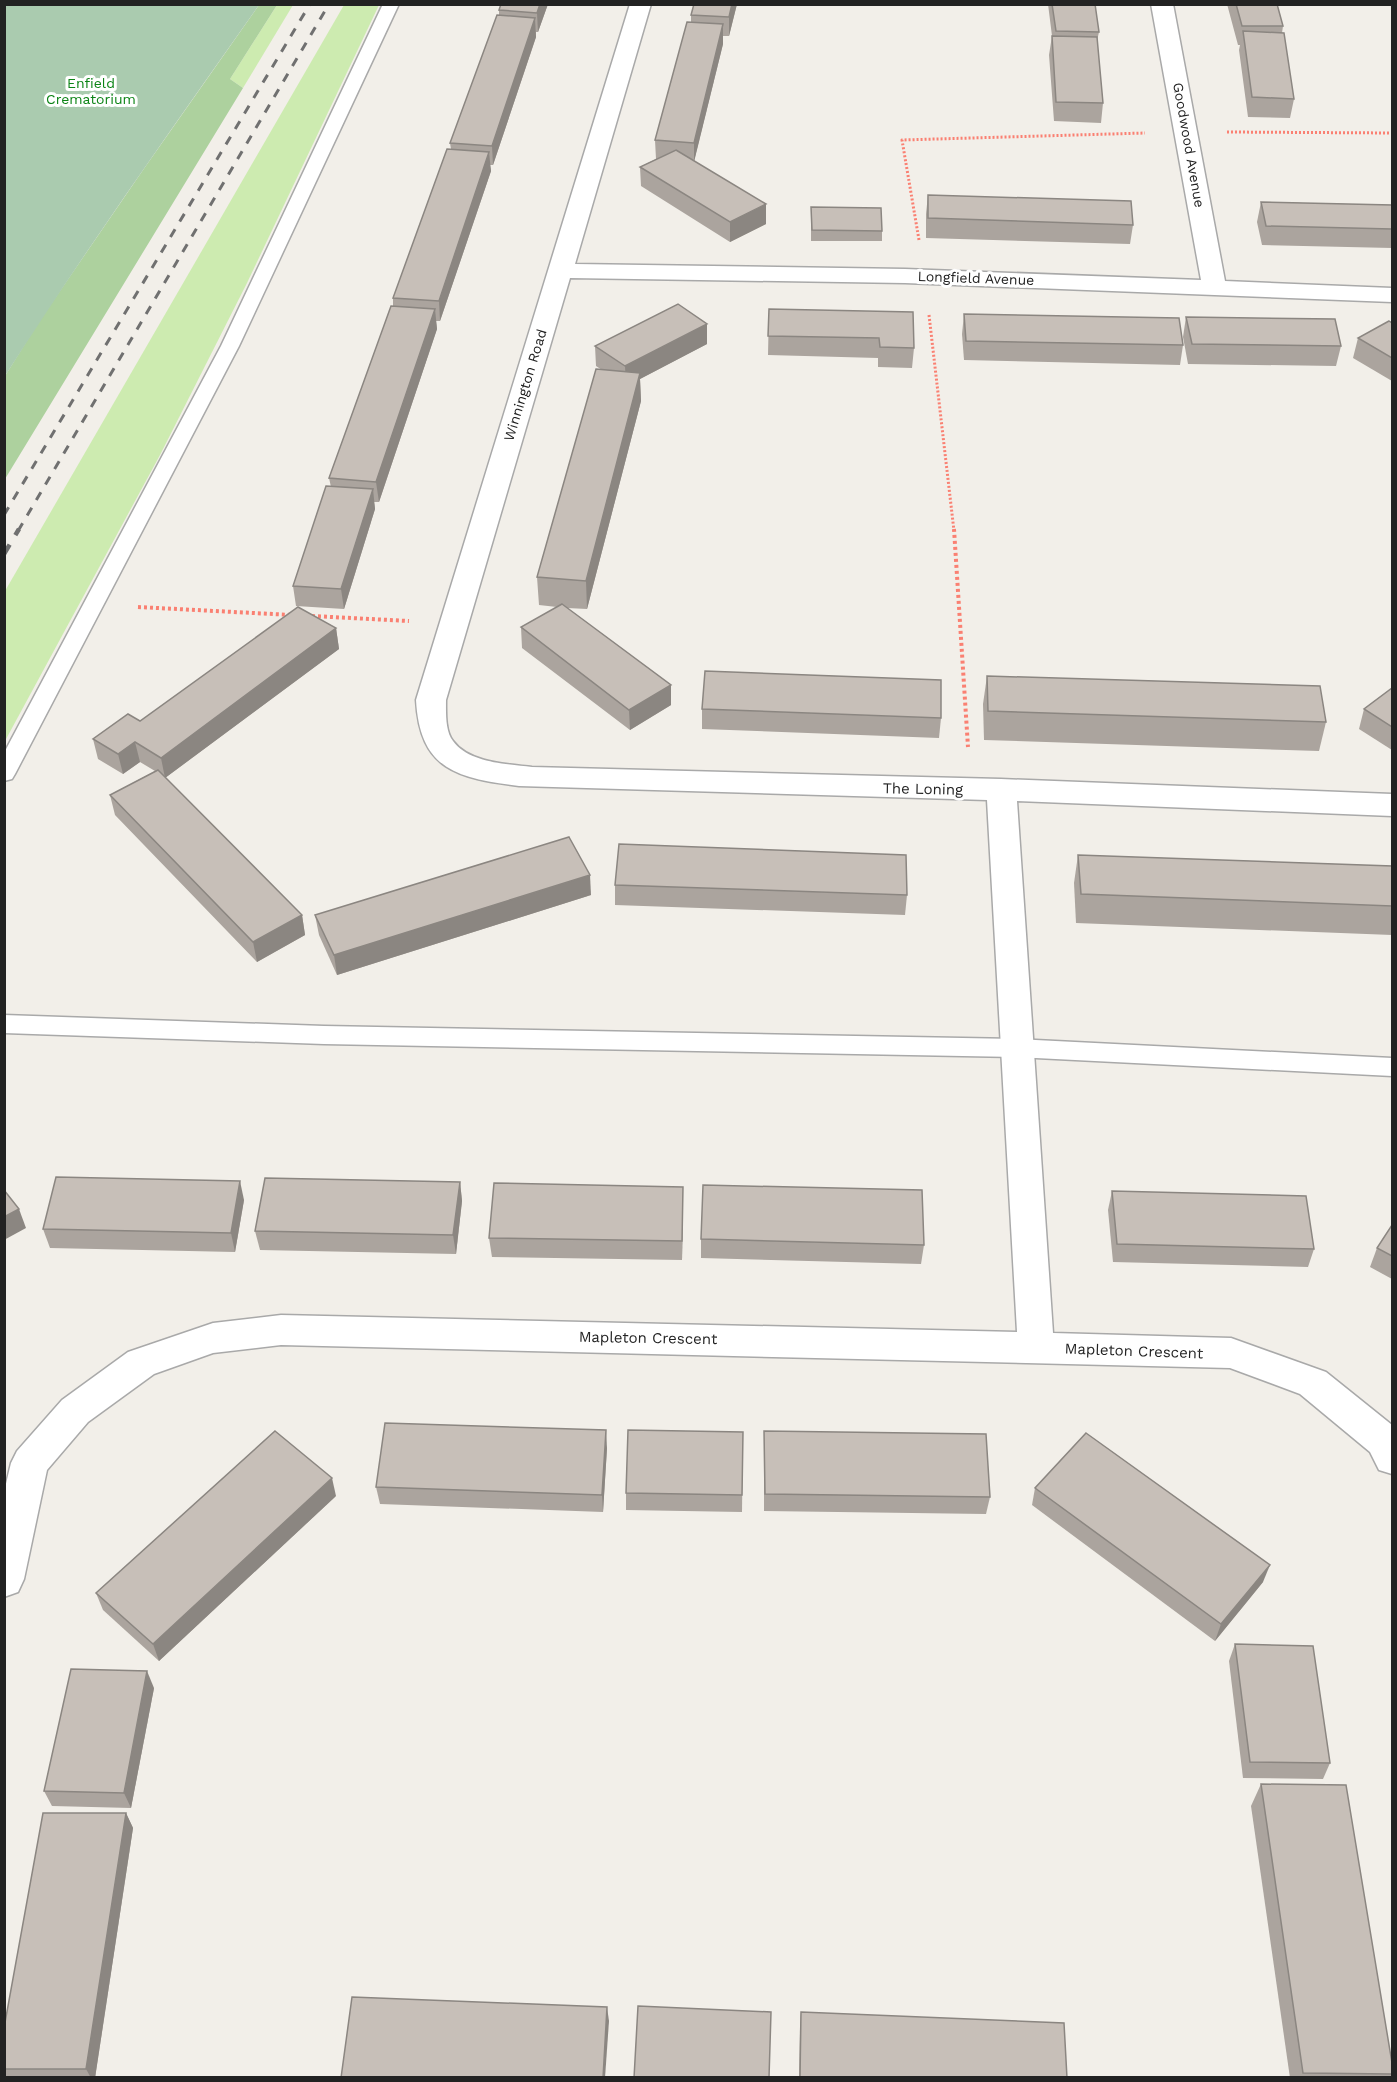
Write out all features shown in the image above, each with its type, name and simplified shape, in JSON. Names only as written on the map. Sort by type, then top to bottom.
[{"type":"street","name":"Winnington Road","points":[[456,759],[442,749],[434,729],[431,700],[641,4]]},
{"type":"street","name":"Goodwood Avenue","points":[[1162,4],[1214,286]]},
{"type":"street","name":"Longfield Avenue","points":[[559,271],[925,277],[1214,286],[1392,295]]},
{"type":"street","name":"The Loning","points":[[456,759],[500,775],[543,778],[985,790],[1392,805]]},
{"type":"street","points":[[985,790],[1016,1048],[1036,1348]]},
{"type":"street","name":"Mapleton Crescent","points":[[4,1580],[30,1463],[75,1410],[141,1363],[213,1338],[282,1329],[1231,1353],[1313,1383],[1383,1440],[1392,1458]]},
{"type":"lane","points":[[4,774],[230,346],[392,4]]},
{"type":"lane","points":[[4,1024],[336,1035],[1016,1048],[1392,1066]]},
{"type":"path","points":[[985,790],[925,277],[902,140],[946,136],[1075,136],[1187,132],[1392,133]]},
{"type":"path","points":[[95,605],[298,615]]},
{"type":"path","points":[[310,616],[454,623]]},
{"type":"green space","name":"Enfield Crematorium","points":[[5,4],[259,5],[98,235],[5,376]]},
{"type":"green space","points":[[259,5],[277,5],[230,79],[243,88],[5,479],[5,376],[38,323]]},
{"type":"green space","points":[[277,5],[293,5],[243,88],[230,79]]},
{"type":"green space","points":[[344,5],[379,5],[247,283],[160,455],[5,741],[5,591]]},
{"type":"building","points":[[501,4],[540,4],[537,13],[499,10]]},
{"type":"building","points":[[694,4],[732,4],[729,17],[691,15]]},
{"type":"building","points":[[1052,4],[1095,4],[1099,32],[1056,31]]},
{"type":"building","points":[[1236,4],[1277,4],[1283,26],[1242,26]]},
{"type":"building","points":[[497,15],[535,18],[492,146],[450,143]]},
{"type":"building","points":[[687,22],[723,24],[694,143],[655,140]]},
{"type":"building","points":[[1243,31],[1284,33],[1294,99],[1252,97]]},
{"type":"building","points":[[1052,36],[1097,37],[1103,103],[1056,102]]},
{"type":"building","points":[[447,149],[489,152],[439,301],[393,298]]},
{"type":"building","points":[[676,150],[766,204],[730,222],[640,167]]},
{"type":"building","points":[[928,195],[1131,201],[1133,225],[928,218]]},
{"type":"building","points":[[1261,202],[1392,205],[1392,229],[1266,226]]},
{"type":"building","points":[[811,207],[881,208],[882,231],[812,230]]},
{"type":"building","points":[[678,304],[707,324],[625,366],[595,346]]},
{"type":"building","points":[[391,306],[435,309],[376,482],[329,478]]},
{"type":"building","points":[[769,309],[913,312],[914,348],[880,347],[879,338],[768,336]]},
{"type":"building","points":[[964,314],[1179,318],[1183,345],[966,341]]},
{"type":"building","points":[[1186,317],[1335,319],[1341,346],[1192,344]]},
{"type":"building","points":[[1389,321],[1392,323],[1392,358],[1358,338]]},
{"type":"building","points":[[596,369],[640,373],[586,581],[537,577]]},
{"type":"building","points":[[326,486],[373,489],[341,589],[293,586]]},
{"type":"building","points":[[562,604],[671,685],[629,710],[521,627]]},
{"type":"building","points":[[298,607],[336,628],[161,758],[135,742],[118,754],[93,739],[128,714],[140,721]]},
{"type":"building","points":[[705,671],[941,680],[941,718],[702,709]]},
{"type":"building","points":[[987,676],[1320,686],[1326,722],[988,711]]},
{"type":"building","points":[[1392,688],[1392,727],[1364,709]]},
{"type":"building","points":[[158,770],[302,915],[253,942],[110,795]]},
{"type":"building","points":[[569,837],[590,875],[334,955],[315,915]]},
{"type":"building","points":[[619,844],[906,855],[907,895],[615,885]]},
{"type":"building","points":[[1078,855],[1392,866],[1392,906],[1081,894]]},
{"type":"building","points":[[56,1177],[240,1181],[231,1233],[43,1229]]},
{"type":"building","points":[[265,1178],[460,1182],[453,1235],[255,1231]]},
{"type":"building","points":[[494,1183],[683,1187],[682,1241],[489,1238]]},
{"type":"building","points":[[703,1185],[922,1190],[924,1245],[701,1239]]},
{"type":"building","points":[[4,1190],[19,1209],[4,1217]]},
{"type":"building","points":[[1112,1191],[1306,1196],[1314,1249],[1117,1244]]},
{"type":"building","points":[[1392,1225],[1392,1256],[1377,1248]]},
{"type":"building","points":[[385,1423],[606,1430],[602,1495],[376,1487]]},
{"type":"building","points":[[628,1430],[743,1432],[742,1495],[626,1493]]},
{"type":"building","points":[[275,1431],[332,1478],[153,1644],[96,1593]]},
{"type":"building","points":[[764,1431],[986,1434],[990,1497],[765,1494]]},
{"type":"building","points":[[1086,1433],[1270,1565],[1221,1624],[1035,1488]]},
{"type":"building","points":[[1235,1644],[1313,1646],[1330,1763],[1250,1762]]},
{"type":"building","points":[[71,1669],[147,1671],[124,1793],[44,1791]]},
{"type":"building","points":[[1261,1784],[1346,1785],[1392,2074],[1303,2073]]},
{"type":"building","points":[[43,1813],[126,1813],[86,2069],[4,2069],[4,2028]]},
{"type":"building","points":[[352,1997],[607,2007],[603,2078],[341,2078]]},
{"type":"building","points":[[638,2006],[771,2012],[769,2078],[634,2078]]},
{"type":"building","points":[[801,2012],[1064,2023],[1067,2078],[800,2078]]},
{"type":"railway","points":[[4,515],[310,4]]},
{"type":"railway","points":[[18,531],[329,4]]},
{"type":"railway","points":[[4,554],[19,529]]}]
